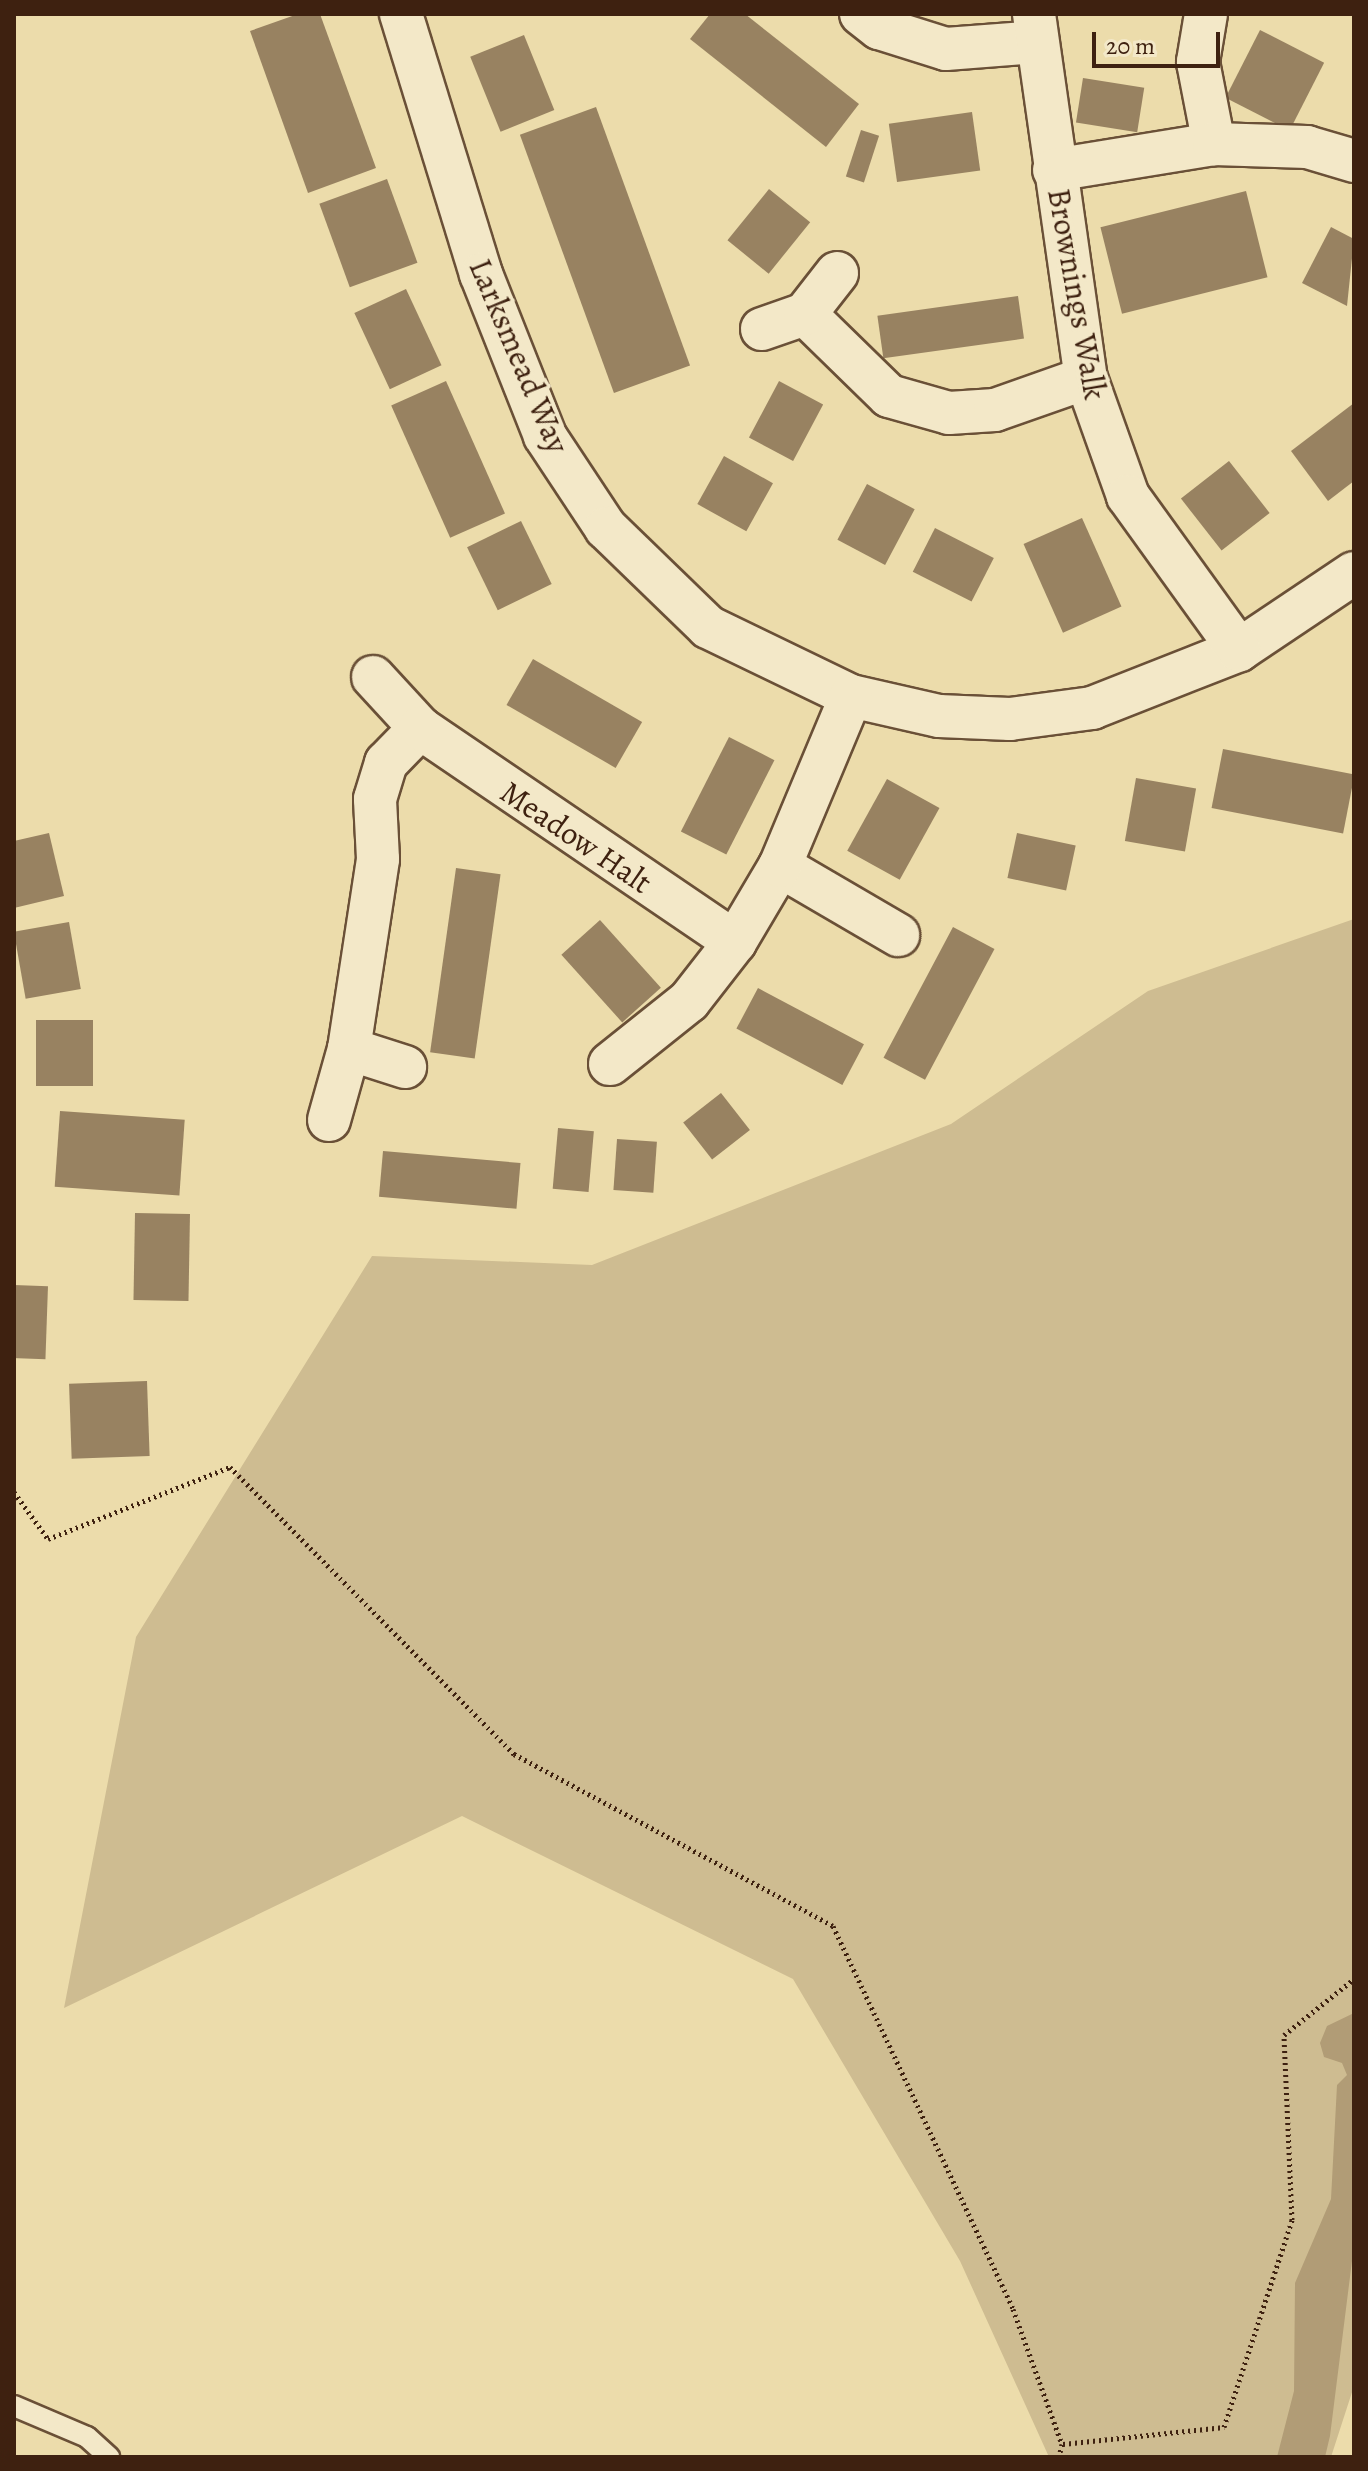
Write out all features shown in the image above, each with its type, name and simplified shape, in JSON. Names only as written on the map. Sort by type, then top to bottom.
[{"type":"street","name":"Larksmead Way","points":[[401,14],[481,274],[545,436],[606,528],[708,627],[851,696],[939,716],[1010,719],[1092,708],[1239,650],[1354,573]]},
{"type":"street","name":"Brownings Walk","points":[[861,14],[879,28],[946,49],[1035,28],[1086,378],[1128,496],[1239,650]]},
{"type":"street","points":[[1206,14],[1198,62],[1214,144]]},
{"type":"street","points":[[1054,170],[1214,144],[1307,147],[1354,161]]},
{"type":"street","points":[[762,329],[805,314],[837,273]]},
{"type":"street","points":[[805,314],[889,396],[949,413],[995,410],[1086,378]]},
{"type":"street","name":"Meadow Halt","points":[[373,677],[420,728],[735,942]]},
{"type":"street","points":[[610,1064],[689,1001],[735,942],[780,866],[851,696]]},
{"type":"street","points":[[329,1120],[349,1049],[378,859],[375,799],[386,763],[420,728]]},
{"type":"street","points":[[780,866],[898,935]]},
{"type":"street","points":[[349,1049],[405,1067]]},
{"type":"lane","points":[[14,2406],[87,2437],[109,2457]]},
{"type":"path","points":[[14,1492],[48,1539],[230,1467],[514,1754],[833,1926],[1013,2309],[1062,2444],[1059,2457]]},
{"type":"path","points":[[1062,2444],[1224,2427],[1292,2220],[1284,2035],[1354,1979]]},
{"type":"shaded area","points":[[1354,919],[1354,2386],[1331,2457],[1049,2457],[960,2261],[793,1979],[462,1816],[64,2008],[136,1637],[372,1256],[592,1265],[951,1124],[1148,991]]},
{"type":"shaded area","points":[[1354,2013],[1354,2245],[1330,2436],[1325,2457],[1277,2457],[1294,2391],[1295,2283],[1331,2199],[1337,2085],[1347,2075],[1342,2063],[1324,2057],[1320,2043],[1327,2026]]},
{"type":"building","points":[[298,14],[320,14],[376,168],[308,193],[250,31]]},
{"type":"building","points":[[710,14],[745,14],[859,104],[826,147],[690,39]]},
{"type":"building","points":[[1260,30],[1324,63],[1290,130],[1225,98]]},
{"type":"building","points":[[524,35],[554,110],[501,132],[470,57]]},
{"type":"building","points":[[1083,78],[1144,88],[1137,132],[1076,122]]},
{"type":"building","points":[[596,107],[690,365],[614,393],[520,135]]},
{"type":"building","points":[[972,112],[980,170],[897,182],[889,124]]},
{"type":"building","points":[[861,130],[879,136],[864,182],[846,177]]},
{"type":"building","points":[[387,179],[417,263],[350,287],[319,204]]},
{"type":"building","points":[[769,189],[810,222],[769,274],[727,240]]},
{"type":"building","points":[[1246,191],[1268,277],[1122,314],[1100,227]]},
{"type":"building","points":[[1331,227],[1354,239],[1347,306],[1302,283]]},
{"type":"building","points":[[406,289],[441,365],[390,389],[354,313]]},
{"type":"building","points":[[1018,296],[1024,339],[883,358],[877,316]]},
{"type":"building","points":[[446,381],[505,513],[450,538],[391,405]]},
{"type":"building","points":[[779,381],[823,404],[793,461],[749,438]]},
{"type":"building","points":[[1354,403],[1354,481],[1328,501],[1291,451]]},
{"type":"building","points":[[724,456],[773,483],[746,531],[697,504]]},
{"type":"building","points":[[1229,461],[1270,513],[1222,551],[1181,499]]},
{"type":"building","points":[[867,484],[915,509],[885,565],[837,540]]},
{"type":"building","points":[[1082,518],[1121,607],[1063,633],[1024,544]]},
{"type":"building","points":[[521,521],[552,584],[498,610],[467,547]]},
{"type":"building","points":[[935,528],[994,558],[972,602],[913,572]]},
{"type":"building","points":[[533,659],[642,722],[616,768],[506,705]]},
{"type":"building","points":[[729,737],[774,760],[726,855],[681,831]]},
{"type":"building","points":[[1223,749],[1354,774],[1343,833],[1212,808]]},
{"type":"building","points":[[1136,778],[1196,789],[1185,852],[1125,841]]},
{"type":"building","points":[[887,779],[939,808],[900,880],[847,851]]},
{"type":"building","points":[[49,833],[64,896],[14,908],[14,841]]},
{"type":"building","points":[[1017,833],[1076,845],[1066,890],[1007,878]]},
{"type":"building","points":[[456,868],[501,874],[475,1058],[430,1052]]},
{"type":"building","points":[[600,920],[661,988],[622,1022],[561,955]]},
{"type":"building","points":[[69,922],[81,989],[26,999],[14,932]]},
{"type":"building","points":[[953,927],[994,949],[925,1080],[884,1058]]},
{"type":"building","points":[[758,988],[864,1044],[842,1085],[736,1029]]},
{"type":"building","points":[[36,1020],[93,1020],[93,1086],[36,1086]]},
{"type":"building","points":[[721,1093],[750,1130],[712,1160],[683,1123]]},
{"type":"building","points":[[60,1111],[185,1120],[179,1196],[55,1187]]},
{"type":"building","points":[[558,1128],[594,1131],[589,1192],[553,1189]]},
{"type":"building","points":[[617,1139],[657,1142],[653,1193],[613,1190]]},
{"type":"building","points":[[383,1151],[520,1163],[516,1209],[379,1197]]},
{"type":"building","points":[[135,1213],[190,1214],[188,1301],[133,1300]]},
{"type":"building","points":[[14,1285],[48,1286],[45,1359],[14,1358]]},
{"type":"building","points":[[147,1381],[150,1456],[72,1459],[69,1384]]}]
